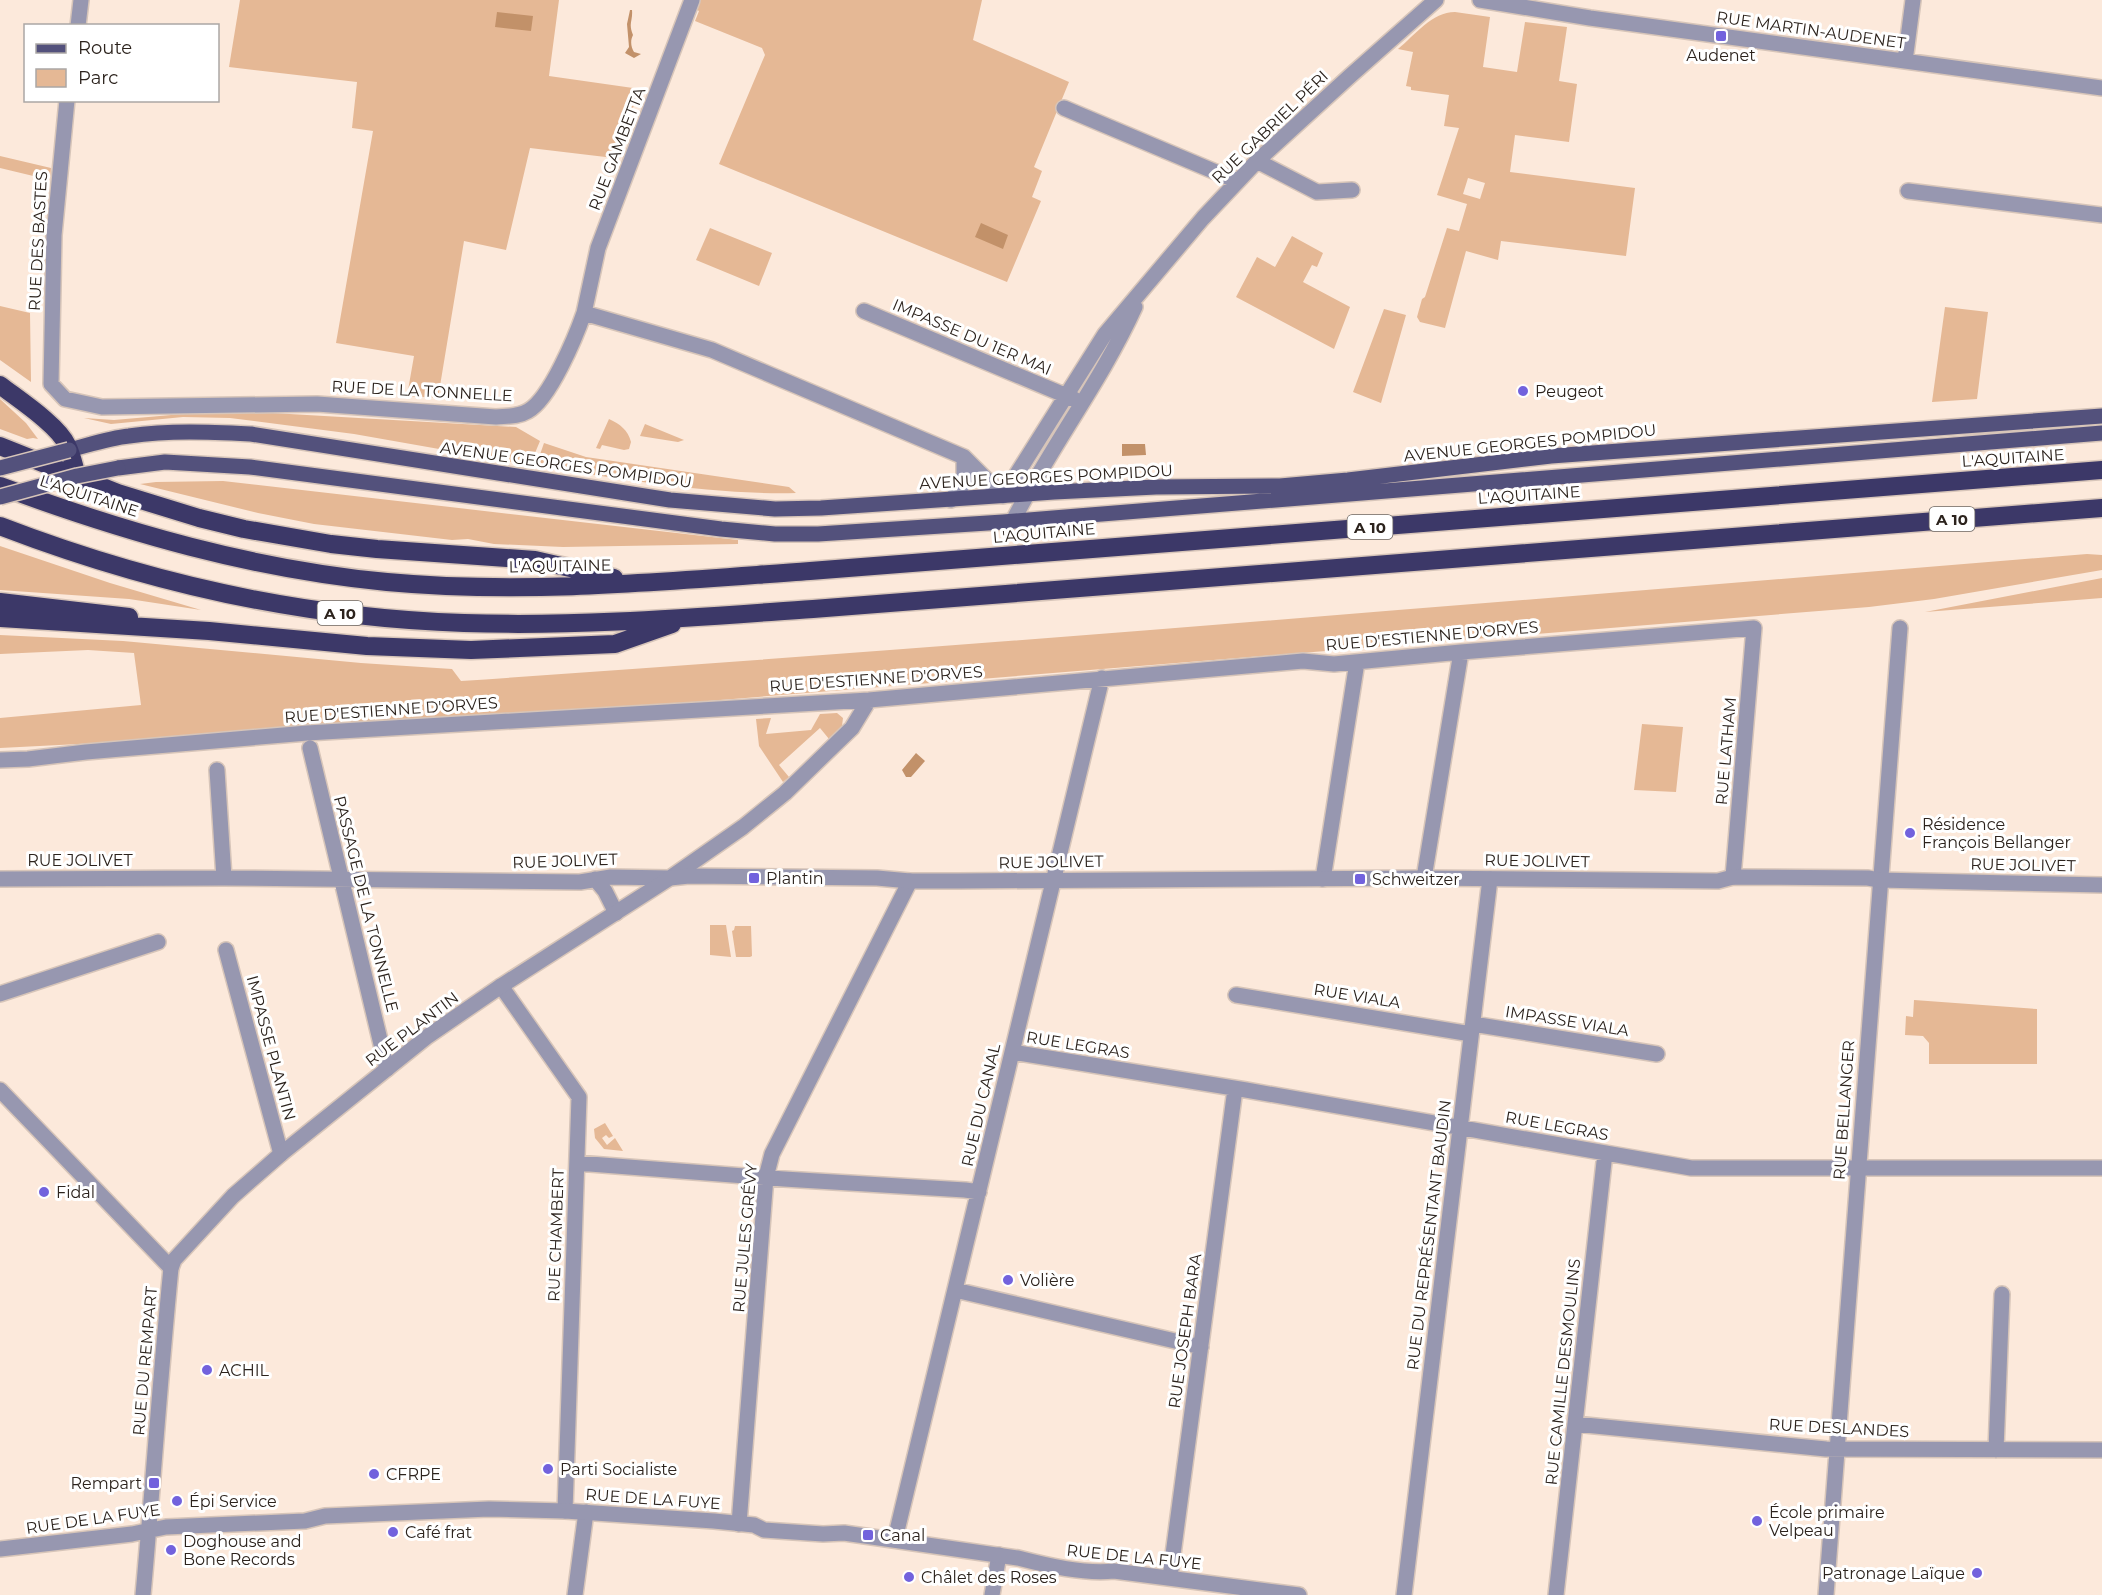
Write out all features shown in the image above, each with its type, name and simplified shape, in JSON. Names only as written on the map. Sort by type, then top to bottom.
[{"type":"highway","points":[[0,385],[52,426],[63,438],[77,477]]},
{"type":"highway","points":[[0,446],[127,496],[244,529],[331,544],[377,549],[535,560],[639,584]]},
{"type":"highway","name":"L'AQUITAINE","points":[[0,486],[165,542],[313,573],[388,582],[540,587],[639,584],[2102,470]]},
{"type":"highway","name":"A 10","points":[[0,526],[155,576],[231,595],[308,609],[385,618],[462,623],[540,624],[691,617],[2102,508]]},
{"type":"highway","points":[[0,602],[104,613],[208,631]]},
{"type":"highway","points":[[0,618],[208,631],[368,646],[460,650],[615,644],[691,617]]},
{"type":"main road","name":"AVENUE GEORGES POMPIDOU","points":[[0,468],[126,436],[161,432],[251,434],[554,483],[723,506],[775,509],[821,508],[1156,487],[1280,486],[1551,456],[2102,416]]},
{"type":"main road","name":"AVENUE GEORGES POMPIDOU","points":[[0,497],[118,468],[165,462],[250,467],[668,523],[775,534],[818,534],[1013,521],[2102,433]]},
{"type":"street","points":[[78,24],[81,0]]},
{"type":"street","name":"RUE GAMBETTA","points":[[584,313],[598,248],[692,0]]},
{"type":"street","name":"RUE GABRIEL PÉRI","points":[[1003,496],[1106,334],[1203,218],[1257,161],[1436,0]]},
{"type":"street","name":"RUE MARTIN-AUDENET","points":[[1480,0],[1590,18],[2102,88]]},
{"type":"street","points":[[1905,61],[1913,0]]},
{"type":"street","name":"RUE DES BASTES","points":[[51,384],[54,235],[67,102]]},
{"type":"street","points":[[1064,108],[1237,181]]},
{"type":"street","points":[[1257,161],[1317,192],[1352,190]]},
{"type":"street","points":[[1908,191],[2102,215]]},
{"type":"street","name":"RUE GABRIEL PÉRI","points":[[1013,521],[1026,494],[1120,341],[1142,293]]},
{"type":"street","name":"IMPASSE DU 1ER MAI","points":[[864,311],[1082,402]]},
{"type":"street","points":[[584,313],[712,350],[964,457],[1003,496]]},
{"type":"street","name":"RUE DE LA TONNELLE","points":[[51,384],[65,399],[102,407],[317,404],[496,417],[515,416],[529,411],[545,393],[576,336],[584,313]]},
{"type":"street","points":[[951,500],[964,483],[964,457]]},
{"type":"street","name":"RUE D'ESTIENNE D'ORVES","points":[[0,760],[307,733],[869,700],[1303,661],[1325,664],[1357,662],[1754,628]]},
{"type":"street","name":"RUE LATHAM","points":[[1733,877],[1754,628]]},
{"type":"street","name":"RUE BELLANGER","points":[[1826,1595],[1900,628]]},
{"type":"street","points":[[1424,878],[1461,652]]},
{"type":"street","points":[[1323,879],[1357,662]]},
{"type":"street","name":"RUE DU CANAL","points":[[895,1539],[1102,678]]},
{"type":"street","name":"RUE PLANTIN","points":[[171,1268],[181,1252],[233,1197],[281,1154],[428,1036],[501,986],[670,878],[743,827],[785,793],[852,728],[869,700]]},
{"type":"street","name":"PASSAGE DE LA TONNELLE","points":[[310,748],[387,1069]]},
{"type":"street","points":[[217,770],[224,878]]},
{"type":"street","points":[[704,854],[707,877]]},
{"type":"street","name":"RUE JOLIVET","points":[[0,879],[224,878],[580,882],[611,877],[670,878],[679,876],[878,878],[910,881],[1424,878],[1718,881],[1733,877],[1868,878],[2102,885]]},
{"type":"street","points":[[595,879],[605,891],[616,913]]},
{"type":"street","name":"RUE DU REPRÉSENTANT BAUDIN","points":[[1404,1595],[1490,879]]},
{"type":"street","name":"RUE JULES GRÉVY","points":[[739,1524],[766,1178],[772,1154],[910,881]]},
{"type":"street","points":[[0,994],[158,942]]},
{"type":"street","name":"IMPASSE PLANTIN","points":[[226,950],[281,1154]]},
{"type":"street","name":"RUE CHAMBERT","points":[[501,986],[579,1097],[566,1511]]},
{"type":"street","name":"RUE VIALA","points":[[1236,995],[1472,1029]]},
{"type":"street","name":"IMPASSE VIALA","points":[[1472,1029],[1657,1054]]},
{"type":"street","name":"RUE LEGRAS","points":[[1012,1052],[1705,1169],[2102,1168]]},
{"type":"street","name":"RUE JOSEPH BARA","points":[[1170,1577],[1235,1089]]},
{"type":"street","name":"RUE DU REMPART","points":[[0,1090],[171,1268],[143,1595]]},
{"type":"street","name":"RUE CAMILLE DESMOULINS","points":[[1556,1595],[1605,1153]]},
{"type":"street","points":[[577,1163],[979,1192]]},
{"type":"street","points":[[955,1290],[1201,1347]]},
{"type":"street","points":[[1996,1450],[2002,1294]]},
{"type":"street","name":"RUE DESLANDES","points":[[1575,1424],[1837,1449],[2102,1450]]},
{"type":"street","name":"RUE DE LA FUYE","points":[[0,1549],[166,1527],[305,1521],[325,1516],[489,1509],[566,1511],[754,1525],[764,1530],[844,1533],[999,1555],[1098,1573],[1114,1570],[1299,1595]]},
{"type":"street","points":[[576,1595],[586,1512]]},
{"type":"street","points":[[992,1595],[999,1555]]},
{"type":"green space","points":[[240,0],[559,0],[549,76],[640,89],[614,158],[530,148],[506,250],[464,241],[438,398],[407,396],[414,356],[336,343],[373,131],[352,128],[357,82],[229,67]]},
{"type":"green space","points":[[700,0],[982,0],[973,40],[1069,82],[1034,167],[1042,171],[1032,197],[1041,201],[1007,282],[719,164],[765,55],[762,48],[695,21]]},
{"type":"green space","points":[[1447,13],[1490,17],[1483,67],[1517,72],[1525,22],[1567,27],[1559,81],[1577,84],[1569,142],[1515,135],[1510,172],[1635,188],[1626,256],[1501,241],[1498,260],[1466,251],[1445,328],[1420,322],[1417,317],[1447,228],[1459,231],[1467,204],[1437,195],[1459,128],[1444,126],[1449,95],[1411,90],[1411,87],[1406,86],[1413,52],[1398,49],[1424,25]],"holes":[[[1468,178],[1485,183],[1480,199],[1463,194]]]},
{"type":"green space","points":[[0,156],[51,168],[50,180],[0,168]]},
{"type":"green space","points":[[710,228],[772,253],[759,286],[696,260]]},
{"type":"green space","points":[[1292,236],[1323,253],[1317,267],[1312,265],[1303,282],[1350,307],[1334,349],[1236,297],[1257,257],[1275,267]]},
{"type":"green space","points":[[0,306],[30,313],[31,382],[0,360]]},
{"type":"green space","points":[[1945,307],[1988,312],[1977,399],[1932,402]]},
{"type":"green space","points":[[1384,309],[1406,315],[1381,403],[1353,392]]},
{"type":"green space","points":[[0,399],[26,423],[38,439],[27,439],[0,429]]},
{"type":"green space","points":[[255,412],[516,427],[540,441],[530,465],[354,434],[230,418],[183,417],[111,424],[84,418],[114,420],[194,413]]},
{"type":"green space","points":[[609,419],[620,425],[628,434],[631,442],[629,449],[602,445],[600,449],[596,448]]},
{"type":"green space","points":[[645,424],[684,440],[678,442],[640,436]]},
{"type":"green space","points":[[544,443],[586,457],[789,487],[796,493],[698,489],[536,466]]},
{"type":"green space","points":[[223,481],[738,540],[738,544],[563,547],[494,544],[468,539],[452,540],[314,524],[258,513],[140,484]]},
{"type":"green space","points":[[0,546],[110,583],[201,610],[129,599],[0,590]]},
{"type":"green space","points":[[2087,554],[2102,555],[2102,570],[1934,599],[1869,607],[646,706],[197,738],[0,748],[0,718],[141,705],[134,653],[88,650],[0,654],[0,635],[123,641],[452,669],[461,681],[1071,636]]},
{"type":"green space","points":[[2102,578],[2102,598],[1925,612]]},
{"type":"green space","points":[[837,713],[843,718],[842,726],[829,739],[820,728],[779,765],[789,777],[783,782],[759,746],[756,719],[771,718],[766,734],[811,730],[820,714]]},
{"type":"green space","points":[[1642,724],[1683,727],[1676,792],[1634,790]]},
{"type":"green space","points":[[710,925],[726,925],[731,957],[710,955]]},
{"type":"green space","points":[[735,926],[751,926],[752,956],[736,957],[732,931]]},
{"type":"green space","points":[[1914,1000],[2037,1009],[2037,1064],[1929,1064],[1929,1043],[1923,1036],[1905,1035],[1906,1016],[1913,1017]]},
{"type":"green space","points":[[605,1123],[613,1136],[609,1138],[606,1135],[602,1138],[607,1145],[615,1138],[623,1151],[604,1149],[595,1138],[594,1129]]},
{"type":"shaded area","points":[[630,10],[632,10],[632,46],[634,52],[641,54],[634,58],[625,53],[629,47],[627,24]]},
{"type":"shaded area","points":[[497,12],[533,16],[531,31],[495,27]]},
{"type":"shaded area","points":[[981,223],[1008,235],[1003,249],[975,237]]},
{"type":"shaded area","points":[[1122,444],[1145,444],[1146,455],[1122,456]]},
{"type":"shaded area","points":[[916,753],[925,761],[911,777],[906,777],[902,770]]},
{"type":"place","name":"Audenet","points":[[1721,36]]},
{"type":"place","name":"Peugeot","points":[[1523,391]]},
{"type":"place","name":"Résidence François Bellanger","points":[[1910,833]]},
{"type":"place","name":"Plantin","points":[[754,878]]},
{"type":"place","name":"Schweitzer","points":[[1360,879]]},
{"type":"place","name":"Fidal","points":[[44,1192]]},
{"type":"place","name":"Volière","points":[[1008,1280]]},
{"type":"place","name":"ACHIL","points":[[207,1370]]},
{"type":"place","name":"Parti Socialiste","points":[[548,1469]]},
{"type":"place","name":"CFRPE","points":[[374,1474]]},
{"type":"place","name":"Rempart","points":[[154,1483]]},
{"type":"place","name":"Épi Service","points":[[177,1501]]},
{"type":"place","name":"École primaire Velpeau","points":[[1757,1521]]},
{"type":"place","name":"Café frat","points":[[393,1532]]},
{"type":"place","name":"Canal","points":[[868,1535]]},
{"type":"place","name":"Doghouse and Bone Records","points":[[171,1550]]},
{"type":"place","name":"Patronage Laïque","points":[[1977,1573]]},
{"type":"place","name":"Châlet des Roses","points":[[909,1577]]}]
